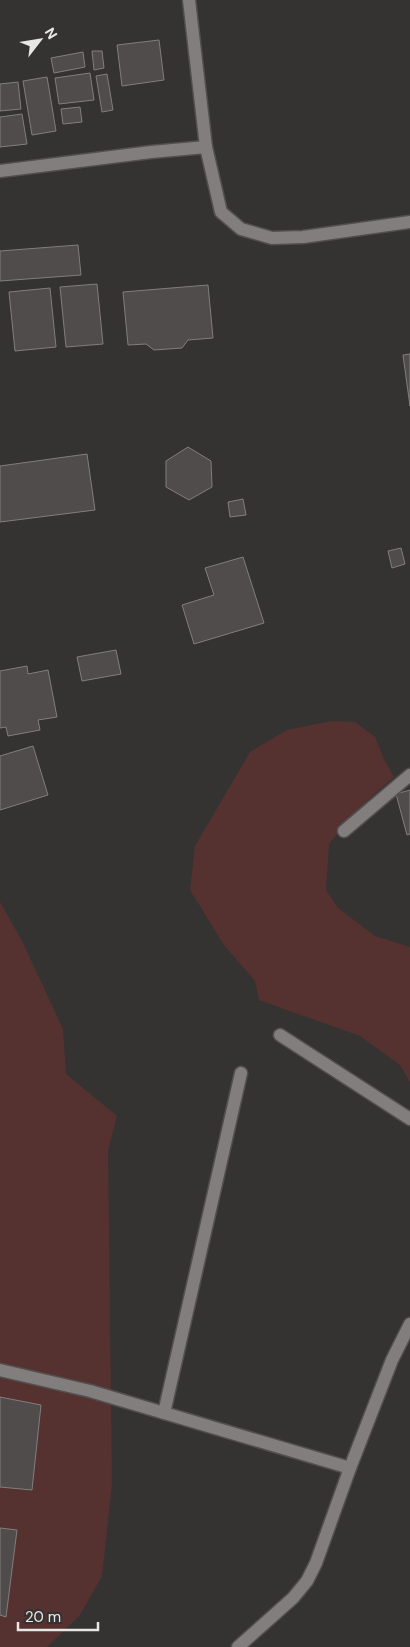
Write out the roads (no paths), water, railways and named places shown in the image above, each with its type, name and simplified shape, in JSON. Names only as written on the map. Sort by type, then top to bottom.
[{"type":"street","points":[[189,0],[206,147],[221,212],[241,230],[272,238],[303,238],[410,222]]},
{"type":"street","points":[[0,171],[206,147]]},
{"type":"street","points":[[344,831],[410,775]]},
{"type":"street","points":[[280,1035],[410,1119]]},
{"type":"street","points":[[164,1413],[242,1073]]},
{"type":"street","points":[[238,1647],[293,1598],[307,1581],[316,1563],[392,1360],[410,1324]]},
{"type":"street","points":[[0,1370],[90,1391],[350,1468]]}]
